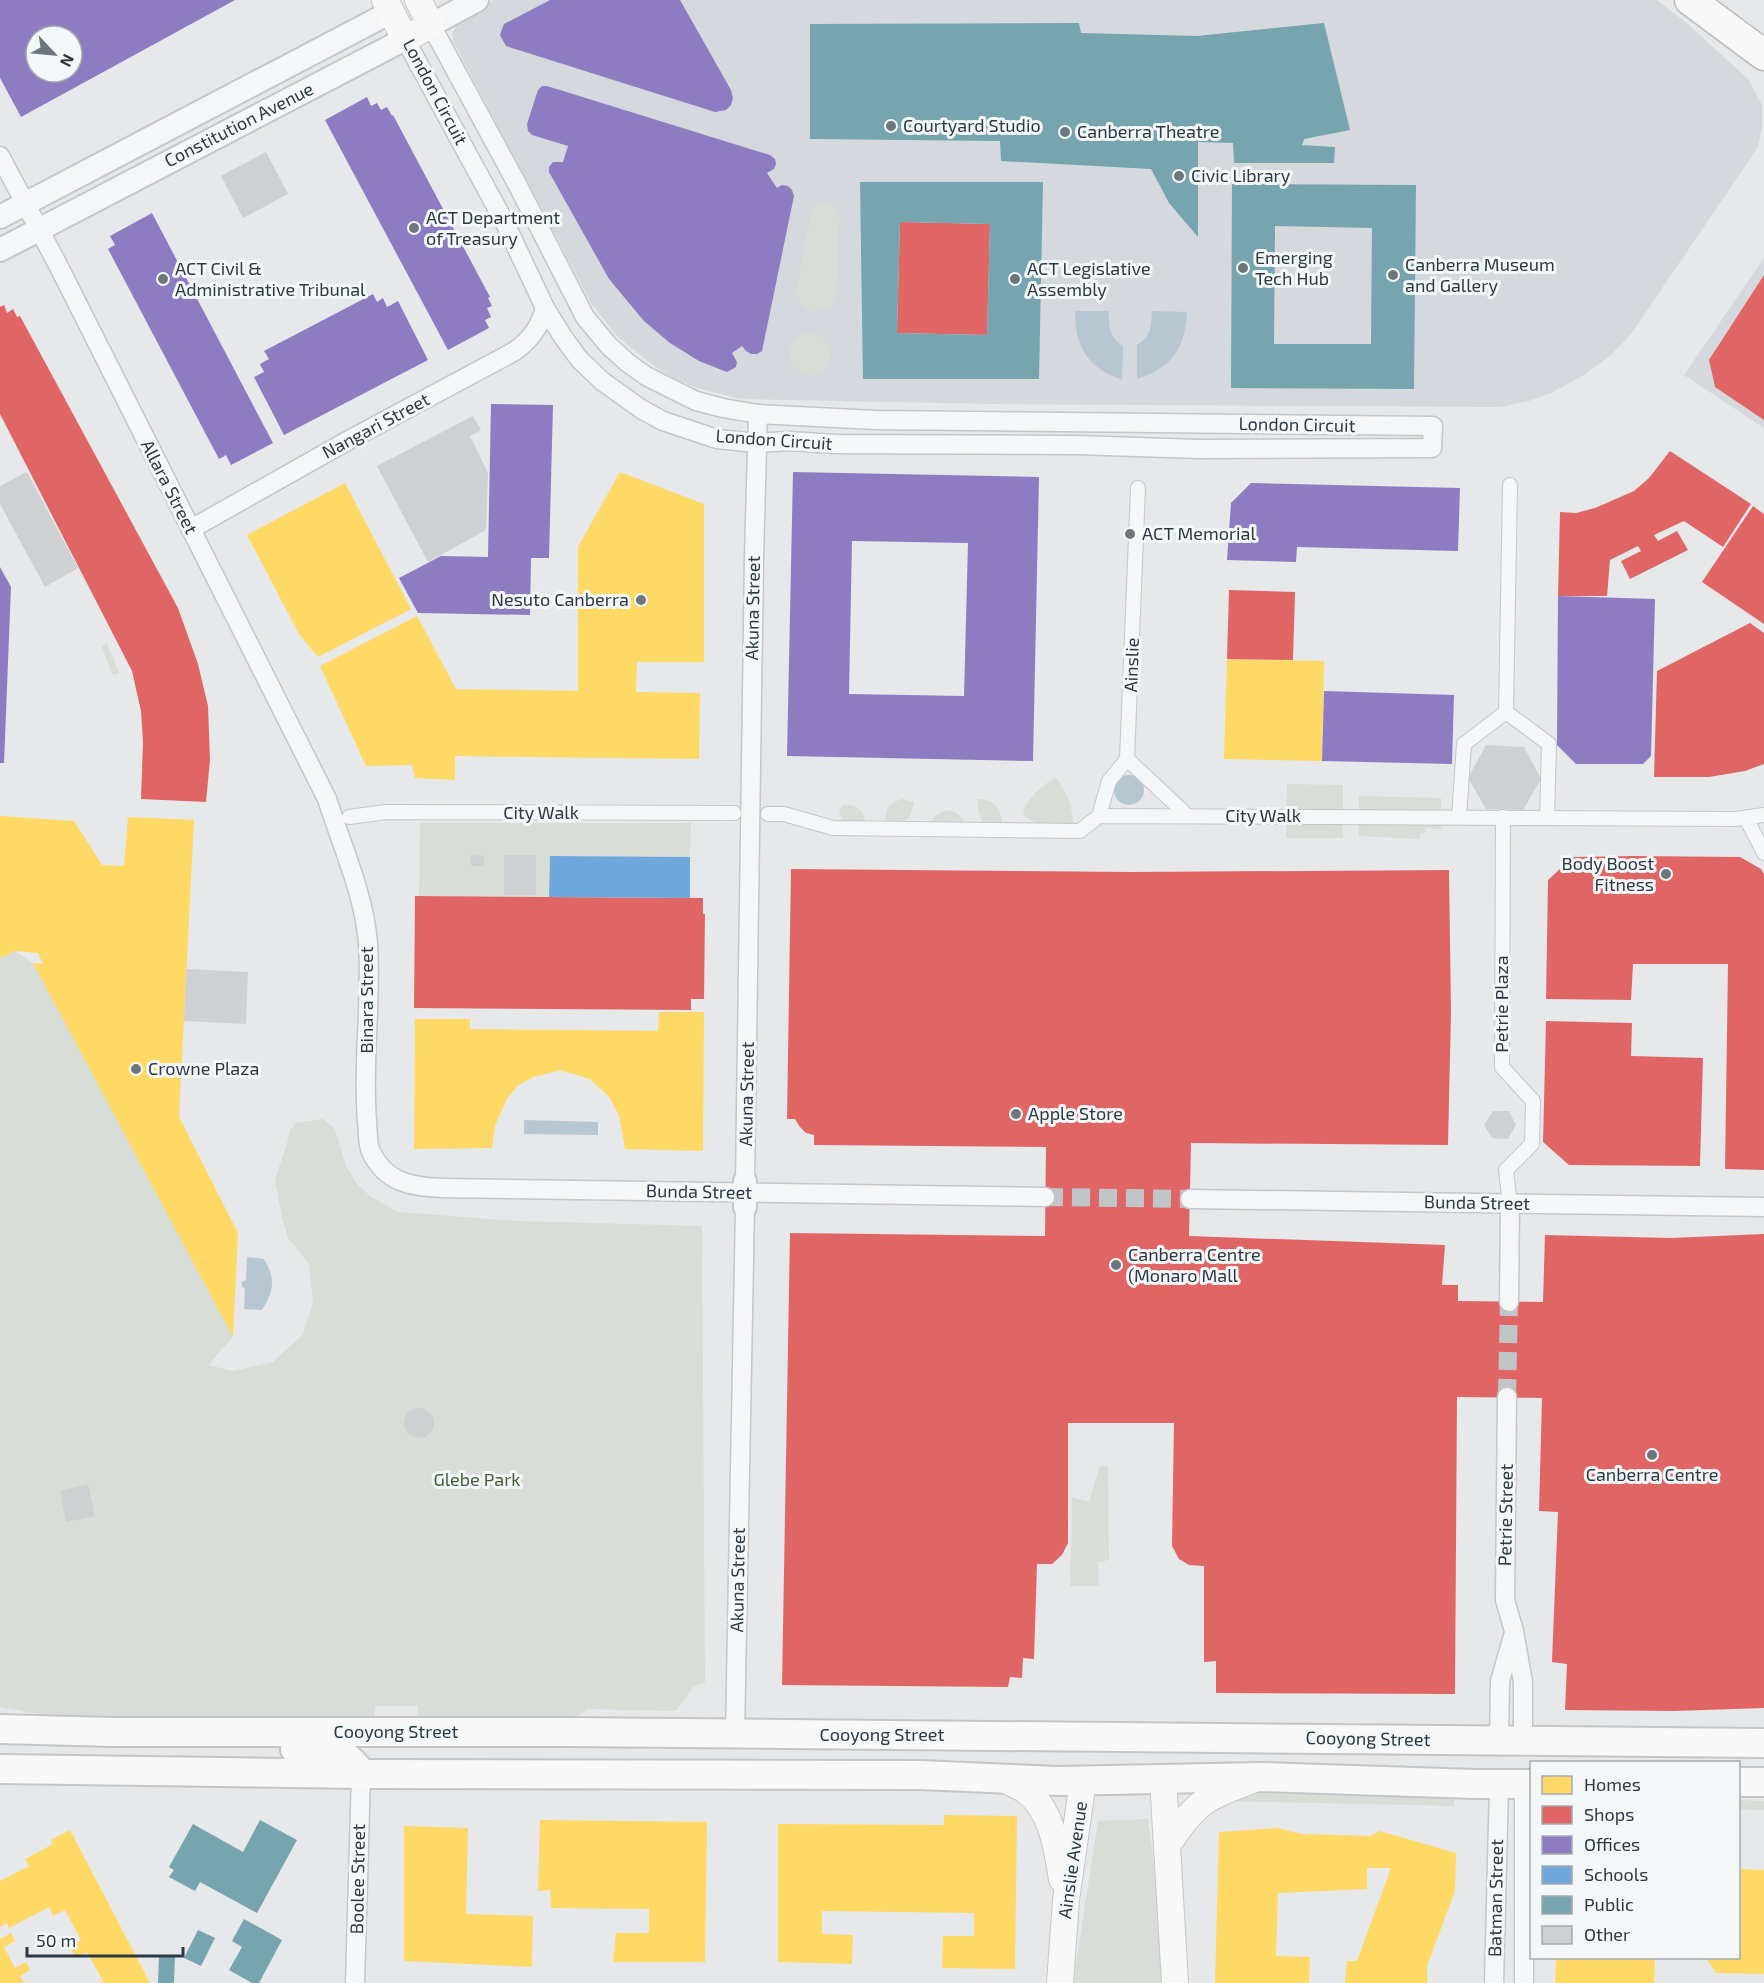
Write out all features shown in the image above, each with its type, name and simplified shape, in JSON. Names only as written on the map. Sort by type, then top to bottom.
[{"type":"highway","points":[[1690,0],[1764,55]]},
{"type":"main road","name":"Constitution Avenue","points":[[388,6],[417,0]]},
{"type":"main road","name":"London Circuit","points":[[417,0],[431,25]]},
{"type":"main road","name":"London Circuit","points":[[388,6],[405,39]]},
{"type":"main road","name":"Constitution Avenue","points":[[405,39],[431,25]]},
{"type":"main road","name":"Cooyong Street","points":[[0,1729],[1764,1743]]},
{"type":"main road","points":[[220,1732],[248,1744],[335,1752],[355,1763],[361,1774]]},
{"type":"main road","points":[[361,1774],[372,1754],[400,1732]]},
{"type":"main road","name":"Akuna Street","points":[[735,1734],[735,1775]]},
{"type":"main road","name":"Ainslie Avenue","points":[[1060,1983],[1066,1900],[1083,1781],[1083,1737]]},
{"type":"main road","points":[[1158,1737],[1163,1778],[1175,1983]]},
{"type":"main road","name":"Petrie Street","points":[[1511,1740],[1518,1784]]},
{"type":"main road","points":[[0,1769],[361,1774],[920,1775],[1083,1781],[1261,1777],[1518,1784]]},
{"type":"main road","points":[[1167,1846],[1184,1821],[1201,1803],[1261,1777]]},
{"type":"main road","points":[[1004,1779],[1026,1791],[1041,1808],[1051,1828],[1058,1852],[1066,1900]]},
{"type":"main road","points":[[1740,1782],[1764,1782]]},
{"type":"street","name":"Constitution Avenue","points":[[431,25],[477,0]]},
{"type":"street","name":"Constitution Avenue","points":[[0,217],[388,6]]},
{"type":"street","name":"London Circuit","points":[[405,39],[505,223],[545,309],[563,337],[580,360],[602,381],[641,409],[692,432],[756,443],[788,441],[836,444],[1076,445],[1198,449],[1432,448],[1433,426],[876,420],[758,414],[696,401],[646,376],[609,346],[585,317],[512,174],[431,25]]},
{"type":"street","name":"Constitution Avenue","points":[[0,250],[405,39]]},
{"type":"street","name":"Allara Street","points":[[0,156],[327,799],[341,818]]},
{"type":"street","name":"Nangari Street","points":[[190,529],[349,440],[516,351],[534,334],[545,309]]},
{"type":"street","name":"Akuna Street","points":[[735,1734],[758,414]]},
{"type":"street","points":[[1076,445],[1106,422]]},
{"type":"street","points":[[1160,423],[1198,449]]},
{"type":"street","points":[[1506,712],[1510,485]]},
{"type":"street","name":"Ainslie","points":[[1127,759],[1138,488]]},
{"type":"street","points":[[1459,817],[1464,744],[1506,712]]},
{"type":"street","points":[[1506,712],[1549,744],[1547,818]]},
{"type":"street","points":[[768,814],[784,814],[833,828],[1080,831],[1099,816],[1109,781],[1127,759],[1188,816]]},
{"type":"street","name":"City Walk","points":[[341,818],[386,812],[734,813]]},
{"type":"street","name":"City Walk","points":[[1099,816],[1746,818],[1764,815]]},
{"type":"street","name":"Binara Street","points":[[341,818],[368,940],[370,989],[365,1098],[370,1149]]},
{"type":"street","name":"Petrie Plaza","points":[[1503,818],[1502,1067],[1533,1101],[1532,1144],[1506,1170],[1510,1204]]},
{"type":"street","points":[[1746,818],[1764,853]]},
{"type":"street","name":"Bunda Street","points":[[370,1149],[381,1169],[400,1182],[421,1187],[745,1194],[1045,1197]]},
{"type":"street","name":"Bunda Street","points":[[1190,1199],[1764,1207]]},
{"type":"street","points":[[1509,1302],[1510,1204]]},
{"type":"street","name":"Petrie Street","points":[[1507,1397],[1505,1600],[1514,1631],[1500,1681],[1511,1740]]},
{"type":"street","name":"Boolee Street","points":[[355,1983],[361,1774]]},
{"type":"street","name":"Petrie Street","points":[[1518,1784],[1523,1813]]},
{"type":"street","name":"Petrie Street","points":[[1498,1813],[1518,1784]]},
{"type":"street","name":"Batman Street","points":[[1494,1983],[1498,1813]]},
{"type":"street","name":"Batman Street","points":[[1523,1813],[1524,1983]]},
{"type":"shaded area","points":[[494,0],[1657,0],[1689,25],[1749,80],[1762,105],[1762,128],[1758,146],[1752,156],[1631,334],[1611,355],[1584,375],[1553,392],[1529,401],[1500,407],[1485,407],[994,404],[741,399],[697,388],[654,366],[618,337],[591,303],[453,41],[453,32],[460,19]]},
{"type":"shaded area","points":[[1764,258],[1764,428],[1684,375]]},
{"type":"green space","points":[[824,201],[834,205],[839,215],[837,296],[829,308],[813,312],[801,304],[796,290],[811,212],[816,205]]},
{"type":"green space","points":[[810,333],[825,339],[831,354],[825,369],[810,375],[795,369],[789,354],[795,339]]},
{"type":"green space","points":[[107,643],[119,673],[113,675],[101,646]]},
{"type":"green space","points":[[1056,778],[1069,801],[1073,827],[1039,824],[1025,817],[1023,812],[1036,792]]},
{"type":"green space","points":[[1287,784],[1343,785],[1343,838],[1286,838]]},
{"type":"green space","points":[[1359,796],[1441,798],[1441,829],[1425,828],[1425,833],[1421,833],[1419,839],[1359,836]]},
{"type":"green space","points":[[903,799],[914,802],[910,817],[898,823],[887,822],[886,814],[889,807],[894,802]]},
{"type":"green space","points":[[977,799],[983,799],[996,806],[1001,815],[1001,826],[987,826],[984,823],[979,814]]},
{"type":"green space","points":[[844,805],[860,809],[865,825],[843,823],[839,809]]},
{"type":"green space","points":[[945,810],[957,814],[963,820],[963,824],[935,824],[932,820]]},
{"type":"green space","points":[[420,823],[691,823],[690,857],[550,856],[549,897],[419,896]]},
{"type":"green space","name":"Glebe Park","points":[[15,951],[33,963],[233,1337],[208,1365],[233,1371],[273,1362],[303,1334],[313,1303],[309,1264],[288,1238],[275,1179],[290,1129],[295,1123],[323,1119],[335,1129],[346,1166],[356,1183],[370,1196],[398,1212],[516,1221],[702,1226],[705,1682],[693,1687],[676,1711],[588,1709],[572,1720],[416,1721],[418,1706],[375,1706],[375,1719],[56,1717],[0,1707],[0,958]]},
{"type":"green space","points":[[1100,1466],[1108,1466],[1109,1560],[1098,1562],[1099,1586],[1070,1586],[1072,1497],[1089,1502]]},
{"type":"green space","points":[[1241,1793],[1454,1797],[1454,1806],[1230,1801]]},
{"type":"green space","points":[[1740,1800],[1764,1801],[1764,1810],[1740,1809]]},
{"type":"green space","points":[[1148,1819],[1166,1956],[1165,1983],[1073,1983],[1098,1821]]},
{"type":"water","points":[[1075,311],[1109,311],[1111,331],[1115,339],[1123,346],[1122,380],[1100,369],[1085,354],[1077,335]]},
{"type":"water","points":[[1152,311],[1187,312],[1186,325],[1180,346],[1168,362],[1159,369],[1137,379],[1137,345],[1148,335]]},
{"type":"water","points":[[1129,775],[1135,776],[1143,784],[1143,796],[1135,804],[1129,805],[1123,804],[1115,796],[1114,790],[1115,784],[1123,776]]},
{"type":"water","points":[[524,1120],[598,1122],[598,1135],[524,1134]]},
{"type":"water","points":[[247,1257],[264,1259],[272,1278],[271,1291],[262,1310],[244,1309],[245,1288],[242,1287],[242,1282],[246,1280]]},
{"type":"building: Homes","points":[[620,472],[704,504],[704,662],[637,662],[636,692],[700,693],[699,759],[455,756],[455,780],[415,778],[412,765],[366,766],[320,666],[417,616],[457,691],[457,689],[578,691],[578,547]]},
{"type":"building: Homes","points":[[345,483],[411,609],[318,657],[299,634],[247,535]]},
{"type":"building: Homes","points":[[1227,659],[1324,661],[1322,761],[1224,759]]},
{"type":"building: Homes","name":"Crowne Plaza","points":[[0,816],[74,821],[102,865],[124,866],[128,817],[194,820],[179,1117],[238,1233],[233,1337],[33,963],[43,964],[38,953],[15,951],[0,958]]},
{"type":"building: Homes","points":[[659,1012],[704,1012],[703,1151],[625,1149],[619,1115],[609,1097],[590,1079],[560,1070],[534,1077],[518,1085],[506,1100],[495,1126],[492,1148],[414,1149],[415,1019],[470,1019],[470,1029],[658,1031]]},
{"type":"building: Homes","points":[[944,1815],[1017,1816],[1015,1969],[942,1968],[943,1936],[974,1936],[974,1913],[822,1911],[822,1934],[853,1935],[852,1964],[778,1962],[778,1824],[944,1825]]},
{"type":"building: Homes","points":[[540,1820],[707,1822],[705,1962],[613,1962],[616,1933],[649,1933],[649,1909],[551,1908],[550,1890],[538,1891]]},
{"type":"building: Homes","points":[[404,1826],[468,1828],[466,1914],[533,1916],[532,1967],[404,1961]]},
{"type":"building: Homes","points":[[1278,1828],[1301,1834],[1370,1836],[1380,1831],[1456,1853],[1455,1891],[1427,1966],[1427,1983],[1345,1983],[1347,1961],[1357,1961],[1391,1868],[1367,1868],[1367,1889],[1278,1893],[1276,1956],[1310,1957],[1309,1983],[1215,1983],[1219,1832]]},
{"type":"building: Homes","points":[[70,1830],[150,1983],[100,1983],[103,1981],[87,1952],[76,1958],[70,1946],[81,1940],[65,1910],[53,1916],[49,1907],[9,1928],[7,1923],[0,1927],[0,1881],[29,1866],[25,1859],[53,1844],[51,1840]]},
{"type":"building: Homes","points":[[1740,1869],[1764,1870],[1764,1974],[1716,1973],[1707,1959],[1740,1959]]},
{"type":"building: Homes","points":[[11,1933],[15,1941],[4,1947],[15,1968],[26,1962],[30,1970],[20,1976],[24,1983],[0,1983],[0,1939]]},
{"type":"building: Homes","points":[[1556,1959],[1655,1959],[1654,1983],[1555,1983]]},
{"type":"building: Shops","points":[[900,222],[990,224],[987,335],[897,333]]},
{"type":"building: Shops","points":[[1764,275],[1764,420],[1715,387],[1709,360]]},
{"type":"building: Shops","points":[[4,305],[7,313],[13,309],[17,317],[20,316],[178,608],[198,664],[208,706],[210,760],[206,802],[141,799],[143,742],[141,711],[132,671],[0,414],[0,307]]},
{"type":"building: Shops","points":[[1670,451],[1751,504],[1723,547],[1684,521],[1654,535],[1658,541],[1677,531],[1688,550],[1630,579],[1621,561],[1641,551],[1638,546],[1610,560],[1607,596],[1558,596],[1560,512],[1576,513],[1595,508],[1634,491],[1649,478]]},
{"type":"building: Shops","points":[[1753,506],[1764,514],[1764,624],[1702,582]]},
{"type":"building: Shops","points":[[1229,590],[1295,592],[1293,660],[1227,659]]},
{"type":"building: Shops","points":[[1750,623],[1764,633],[1764,764],[1745,771],[1709,777],[1654,777],[1657,671]]},
{"type":"building: Shops","points":[[1573,857],[1740,857],[1761,869],[1764,874],[1764,1170],[1725,1169],[1728,964],[1633,964],[1631,1000],[1546,999],[1548,880]]},
{"type":"building: Shops","name":"Canberra Centre (Monaro Mall","points":[[791,869],[1132,872],[1449,870],[1451,1013],[1448,1145],[1191,1143],[1189,1236],[1445,1245],[1442,1285],[1458,1285],[1458,1301],[1543,1302],[1545,1235],[1671,1238],[1764,1234],[1764,1708],[1674,1711],[1565,1710],[1567,1664],[1552,1662],[1558,1512],[1539,1511],[1542,1398],[1457,1397],[1455,1694],[1216,1693],[1216,1661],[1204,1662],[1204,1566],[1189,1565],[1179,1559],[1172,1546],[1174,1423],[1068,1423],[1068,1543],[1062,1555],[1052,1564],[1037,1564],[1034,1659],[1023,1658],[1022,1678],[1010,1677],[1008,1687],[782,1685],[790,1233],[1045,1236],[1046,1147],[814,1145],[814,1135],[806,1133],[795,1119],[787,1119]]},
{"type":"building: Shops","points":[[415,896],[703,898],[703,914],[705,914],[704,999],[691,999],[691,1010],[414,1008]]},
{"type":"building: Shops","points":[[1546,1021],[1632,1023],[1631,1056],[1703,1058],[1700,1166],[1569,1165],[1543,1142]]},
{"type":"building: Offices","points":[[0,0],[235,0],[84,83],[84,24],[24,24],[24,84],[81,84],[21,117],[0,78]]},
{"type":"building: Offices","points":[[550,0],[680,0],[731,90],[733,98],[731,105],[726,110],[715,112],[506,46],[500,35],[504,24]]},
{"type":"building: Offices","points":[[542,86],[770,155],[775,159],[774,169],[767,173],[777,188],[782,185],[788,186],[794,196],[762,351],[751,354],[742,346],[732,353],[737,362],[736,367],[727,372],[699,361],[670,343],[644,321],[609,279],[549,172],[549,167],[553,162],[563,162],[568,146],[532,135],[528,131],[527,124],[538,90]]},
{"type":"building: Offices","points":[[367,97],[371,106],[377,103],[381,110],[387,107],[393,115],[490,297],[488,298],[492,306],[487,308],[491,317],[485,320],[489,328],[448,350],[325,120]]},
{"type":"building: Offices","points":[[152,213],[273,443],[231,465],[226,455],[219,459],[108,249],[115,245],[110,236]]},
{"type":"building: Offices","points":[[373,294],[377,302],[383,298],[387,307],[398,301],[428,360],[284,435],[254,377],[264,372],[260,364],[269,359],[264,351]]},
{"type":"building: Offices","points":[[491,404],[553,405],[549,558],[531,558],[530,615],[418,613],[399,578],[441,556],[488,557]]},
{"type":"building: Offices","points":[[793,472],[1039,477],[1033,761],[787,756]],"holes":[[[852,541],[968,543],[964,696],[849,694]]]},
{"type":"building: Offices","points":[[1251,483],[1460,488],[1458,551],[1297,547],[1296,562],[1227,560],[1231,503]]},
{"type":"building: Offices","points":[[0,567],[11,587],[4,763],[0,763]]},
{"type":"building: Offices","points":[[1558,596],[1655,599],[1651,756],[1643,764],[1576,764],[1557,745]]},
{"type":"building: Offices","points":[[1324,691],[1454,695],[1452,764],[1322,761]]},
{"type":"building: Schools","points":[[550,856],[690,857],[690,898],[549,897]]},
{"type":"building: Public","points":[[1079,23],[1081,33],[1197,36],[1324,23],[1350,130],[1304,139],[1302,145],[1335,147],[1334,163],[1234,163],[1233,143],[1198,142],[1198,237],[1169,203],[1151,169],[1001,161],[1000,141],[810,139],[810,24]]},
{"type":"building: Public","name":"ACT Legislative Assembly","points":[[860,182],[1043,182],[1039,379],[863,379]],"holes":[[[900,222],[990,224],[987,335],[897,333]]]},
{"type":"building: Public","name":"Canberra Museum and Gallery","points":[[1232,184],[1416,185],[1414,389],[1231,388]],"holes":[[[1275,226],[1372,228],[1371,344],[1274,344]]]},
{"type":"building: Public","points":[[260,1820],[297,1840],[257,1913],[200,1882],[195,1891],[169,1877],[174,1870],[169,1867],[193,1824],[243,1852]]},
{"type":"building: Public","points":[[244,1919],[282,1940],[259,1983],[252,1983],[229,1970],[242,1947],[232,1941]]},
{"type":"building: Public","points":[[198,1930],[215,1938],[201,1966],[184,1958]]},
{"type":"building: Public","points":[[159,1956],[175,1956],[174,1983],[158,1983]]},
{"type":"building: Other","points":[[266,152],[288,194],[243,218],[221,176]]},
{"type":"building: Other","points":[[473,416],[481,430],[470,436],[488,473],[486,530],[428,562],[377,466]]},
{"type":"building: Other","points":[[27,472],[78,568],[45,587],[0,504],[0,486]]},
{"type":"building: Other","points":[[1486,745],[1524,747],[1541,779],[1523,810],[1486,809],[1468,778]]},
{"type":"building: Other","points":[[471,855],[484,856],[484,866],[471,866]]},
{"type":"building: Other","points":[[504,855],[536,855],[536,895],[504,895]]},
{"type":"building: Other","points":[[186,969],[248,972],[246,1024],[184,1021]]},
{"type":"building: Other","points":[[1493,1111],[1509,1111],[1516,1125],[1508,1139],[1492,1138],[1484,1125]]},
{"type":"building: Other","points":[[419,1408],[430,1412],[434,1423],[430,1434],[419,1438],[408,1434],[404,1423],[408,1412]]},
{"type":"building: Other","points":[[88,1484],[95,1516],[66,1522],[60,1491]]},
{"type":"tunnel","points":[[1045,1197],[1190,1199]]},
{"type":"tunnel","points":[[1507,1397],[1509,1302]]},
{"type":"place","name":"Courtyard Studio","points":[[891,126]]},
{"type":"place","name":"Canberra Theatre","points":[[1065,132]]},
{"type":"place","name":"Civic Library","points":[[1179,176]]},
{"type":"place","name":"ACT Department of Treasury","points":[[414,228]]},
{"type":"place","name":"Emerging Tech Hub","points":[[1243,268]]},
{"type":"place","name":"Canberra Museum and Gallery","points":[[1393,275]]},
{"type":"place","name":"ACT Civil & Administrative Tribunal","points":[[163,279]]},
{"type":"place","name":"ACT Legislative Assembly","points":[[1015,279]]},
{"type":"place","name":"ACT Memorial","points":[[1130,534]]},
{"type":"place","name":"Nesuto Canberra","points":[[641,600]]},
{"type":"place","name":"Body Boost Fitness","points":[[1666,874]]},
{"type":"place","name":"Crowne Plaza","points":[[136,1069]]},
{"type":"place","name":"Apple Store","points":[[1016,1114]]},
{"type":"place","name":"Canberra Centre (Monaro Mall","points":[[1116,1265]]},
{"type":"place","name":"Canberra Centre","points":[[1652,1455]]}]
